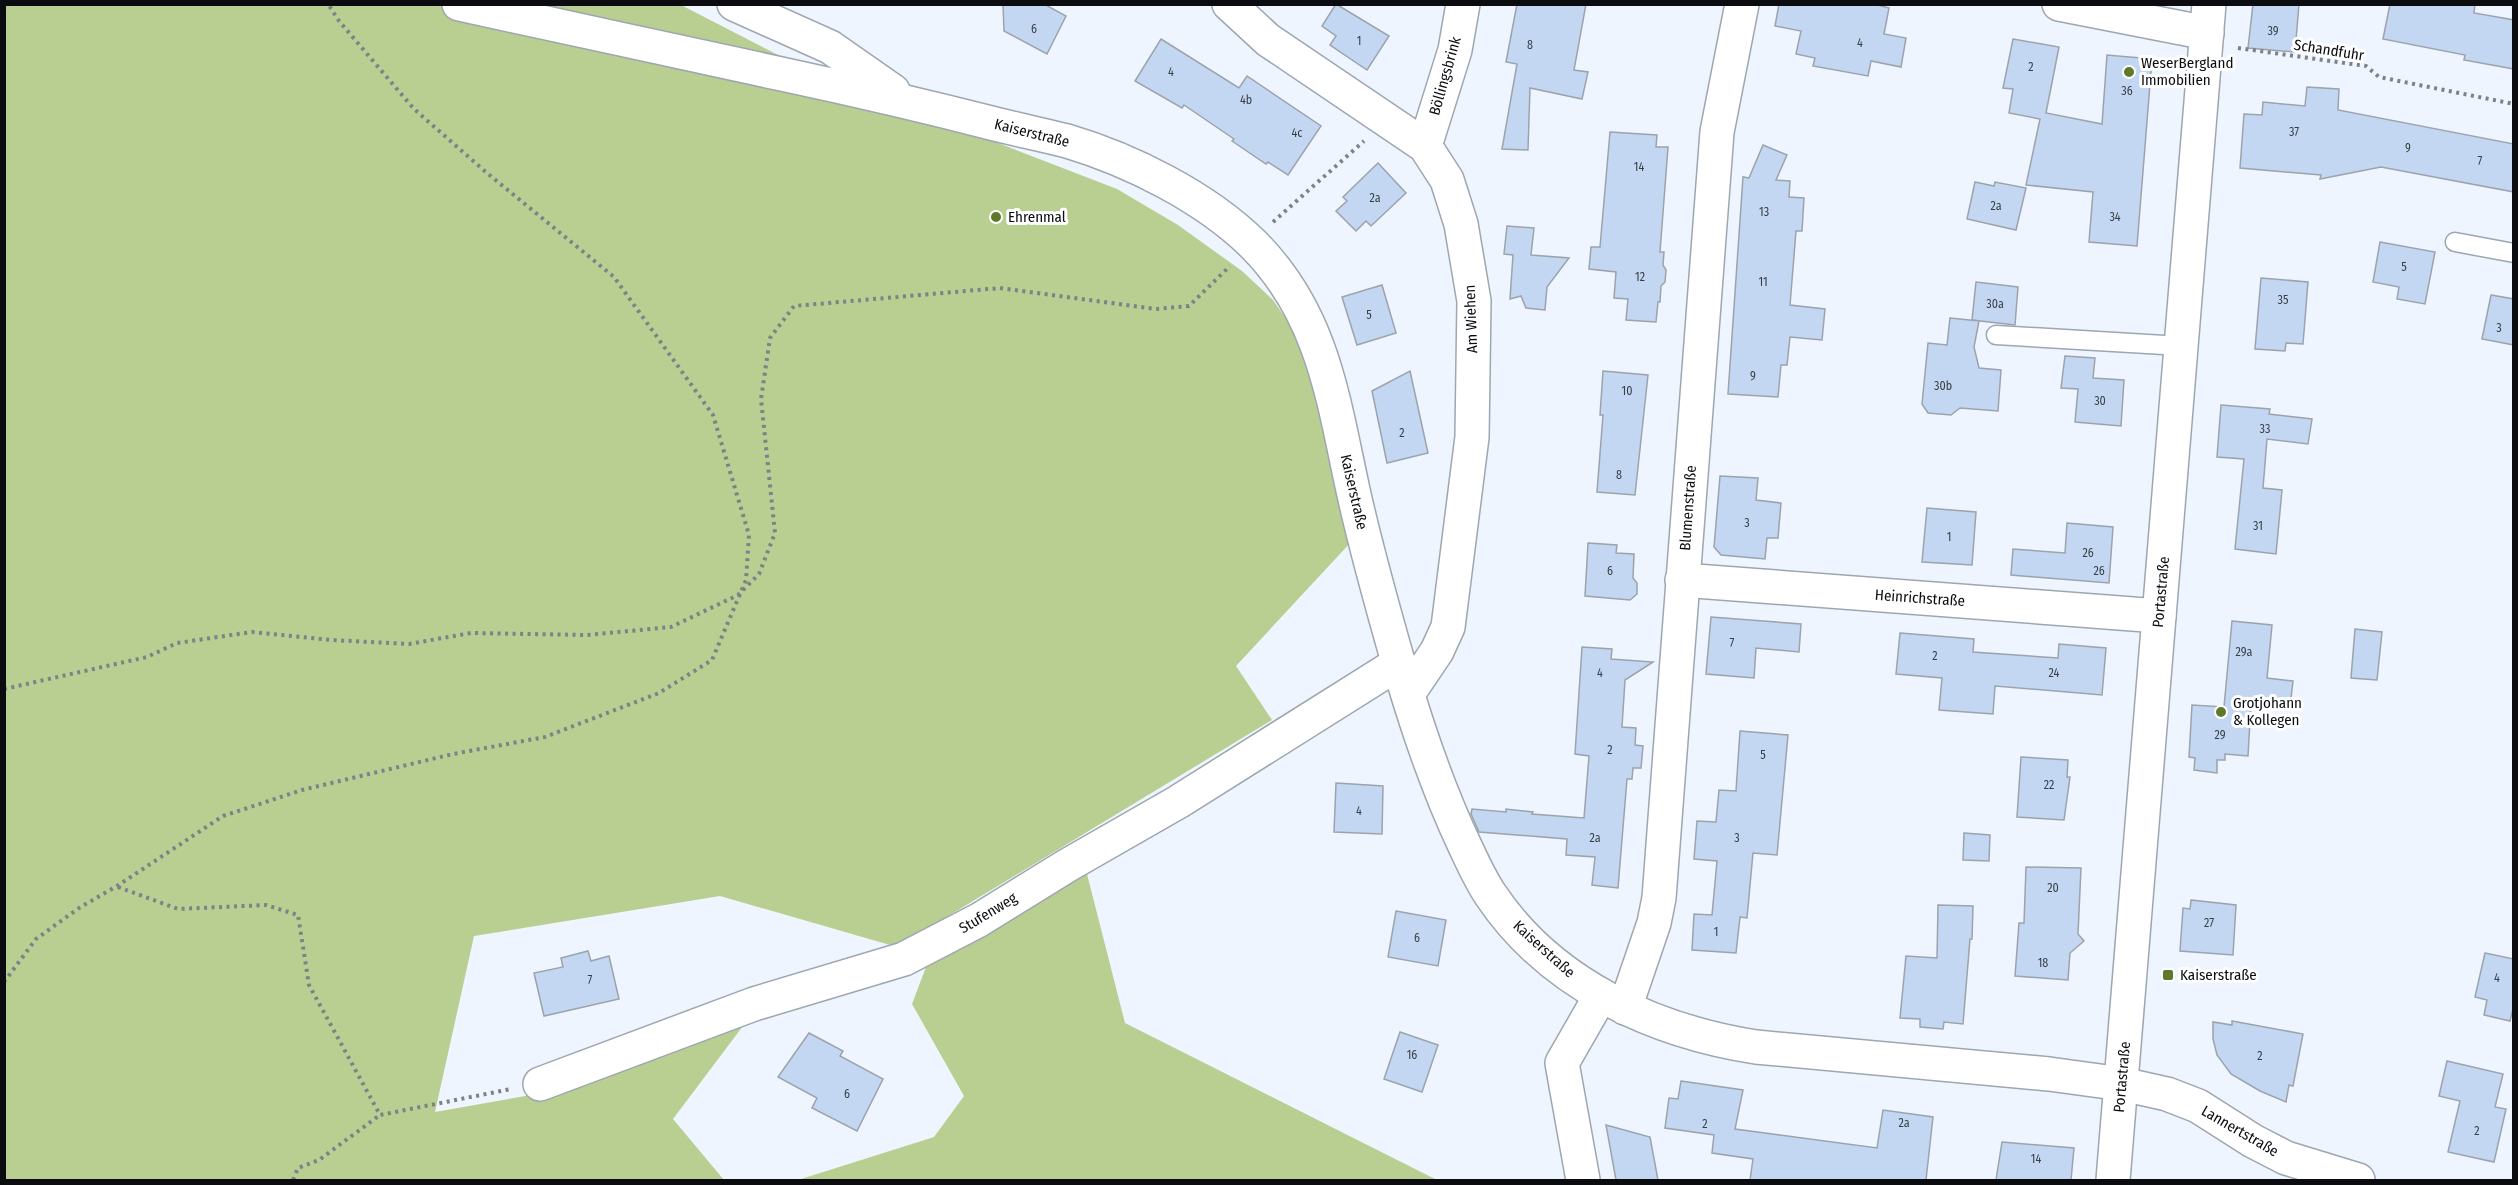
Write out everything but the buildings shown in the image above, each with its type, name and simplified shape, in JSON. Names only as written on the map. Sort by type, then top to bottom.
[{"type":"street","name":"Kaiserstraße","points":[[459,4],[906,100],[1070,142],[1141,169],[1199,202],[1251,242],[1284,279],[1309,325],[1325,363],[1364,540],[1420,738],[1443,800],[1489,893],[1517,928],[1541,951],[1567,972],[1613,1002],[1686,1033],[1756,1047],[2049,1074],[2122,1084]]},
{"type":"street","points":[[734,4],[830,47],[906,100]]},
{"type":"street","name":"Am Wiehen","points":[[1229,4],[1268,40],[1425,146],[1447,180],[1461,224],[1474,301],[1472,437],[1448,627],[1437,651],[1408,694]]},
{"type":"street","name":"Böllingsbrink","points":[[1425,146],[1455,50],[1462,4]]},
{"type":"street","name":"Blumenstraße","points":[[1583,1180],[1562,1063],[1613,1002],[1654,923],[1659,898],[1717,132],[1742,4]]},
{"type":"street","points":[[2060,4],[2208,27]]},
{"type":"street","name":"Portastraße","points":[[2113,1180],[2208,27]]},
{"type":"street","name":"Heinrichstraße","points":[[1682,580],[2159,616]]},
{"type":"street","name":"Stufenweg","points":[[540,1084],[754,1004],[904,959],[979,920],[1068,865],[1178,802],[1399,663]]},
{"type":"street","name":"Lannertstraße","points":[[2122,1084],[2168,1094],[2198,1106],[2253,1141],[2286,1158],[2358,1180]]},
{"type":"lane","points":[[2455,242],[2514,253]]},
{"type":"lane","points":[[1996,335],[2181,346]]},
{"type":"path","points":[[4,982],[36,939],[79,908],[117,886],[223,816],[313,787],[453,754],[545,737],[659,693],[712,660],[746,580],[749,535],[714,416],[614,277],[487,173],[414,109],[339,21],[328,4]]},
{"type":"path","name":"Schandfuhr","points":[[2208,27],[2366,66],[2379,77],[2514,104]]},
{"type":"path","points":[[4,689],[147,657],[177,643],[252,632],[332,640],[409,644],[471,633],[587,635],[671,627],[738,595],[759,574],[775,533],[761,399],[770,338],[794,306],[1000,288],[1156,309],[1189,306],[1232,265],[1251,242],[1386,120]]},
{"type":"path","points":[[117,886],[178,909],[266,905],[298,915],[309,985],[380,1115]]},
{"type":"path","points":[[293,1180],[298,1168],[319,1160],[380,1115],[540,1084]]},
{"type":"green space","points":[[5,5],[681,5],[900,118],[993,141],[1117,189],[1178,225],[1242,271],[1273,300],[1295,332],[1309,367],[1352,541],[1236,666],[1272,720],[897,947],[720,896],[474,936],[435,1112],[542,1093],[749,1018],[673,1119],[724,1180],[5,1180]]},
{"type":"green space","points":[[1087,874],[1125,1023],[1437,1180],[798,1180],[934,1137],[964,1096],[912,1004],[926,967]]},
{"type":"place","name":"WeserBergland Immobilien","points":[[2129,72]]},
{"type":"place","name":"Ehrenmal","points":[[996,217]]},
{"type":"place","name":"Grotjohann & Kollegen","points":[[2221,712]]},
{"type":"place","name":"Kaiserstraße","points":[[2168,975]]}]
